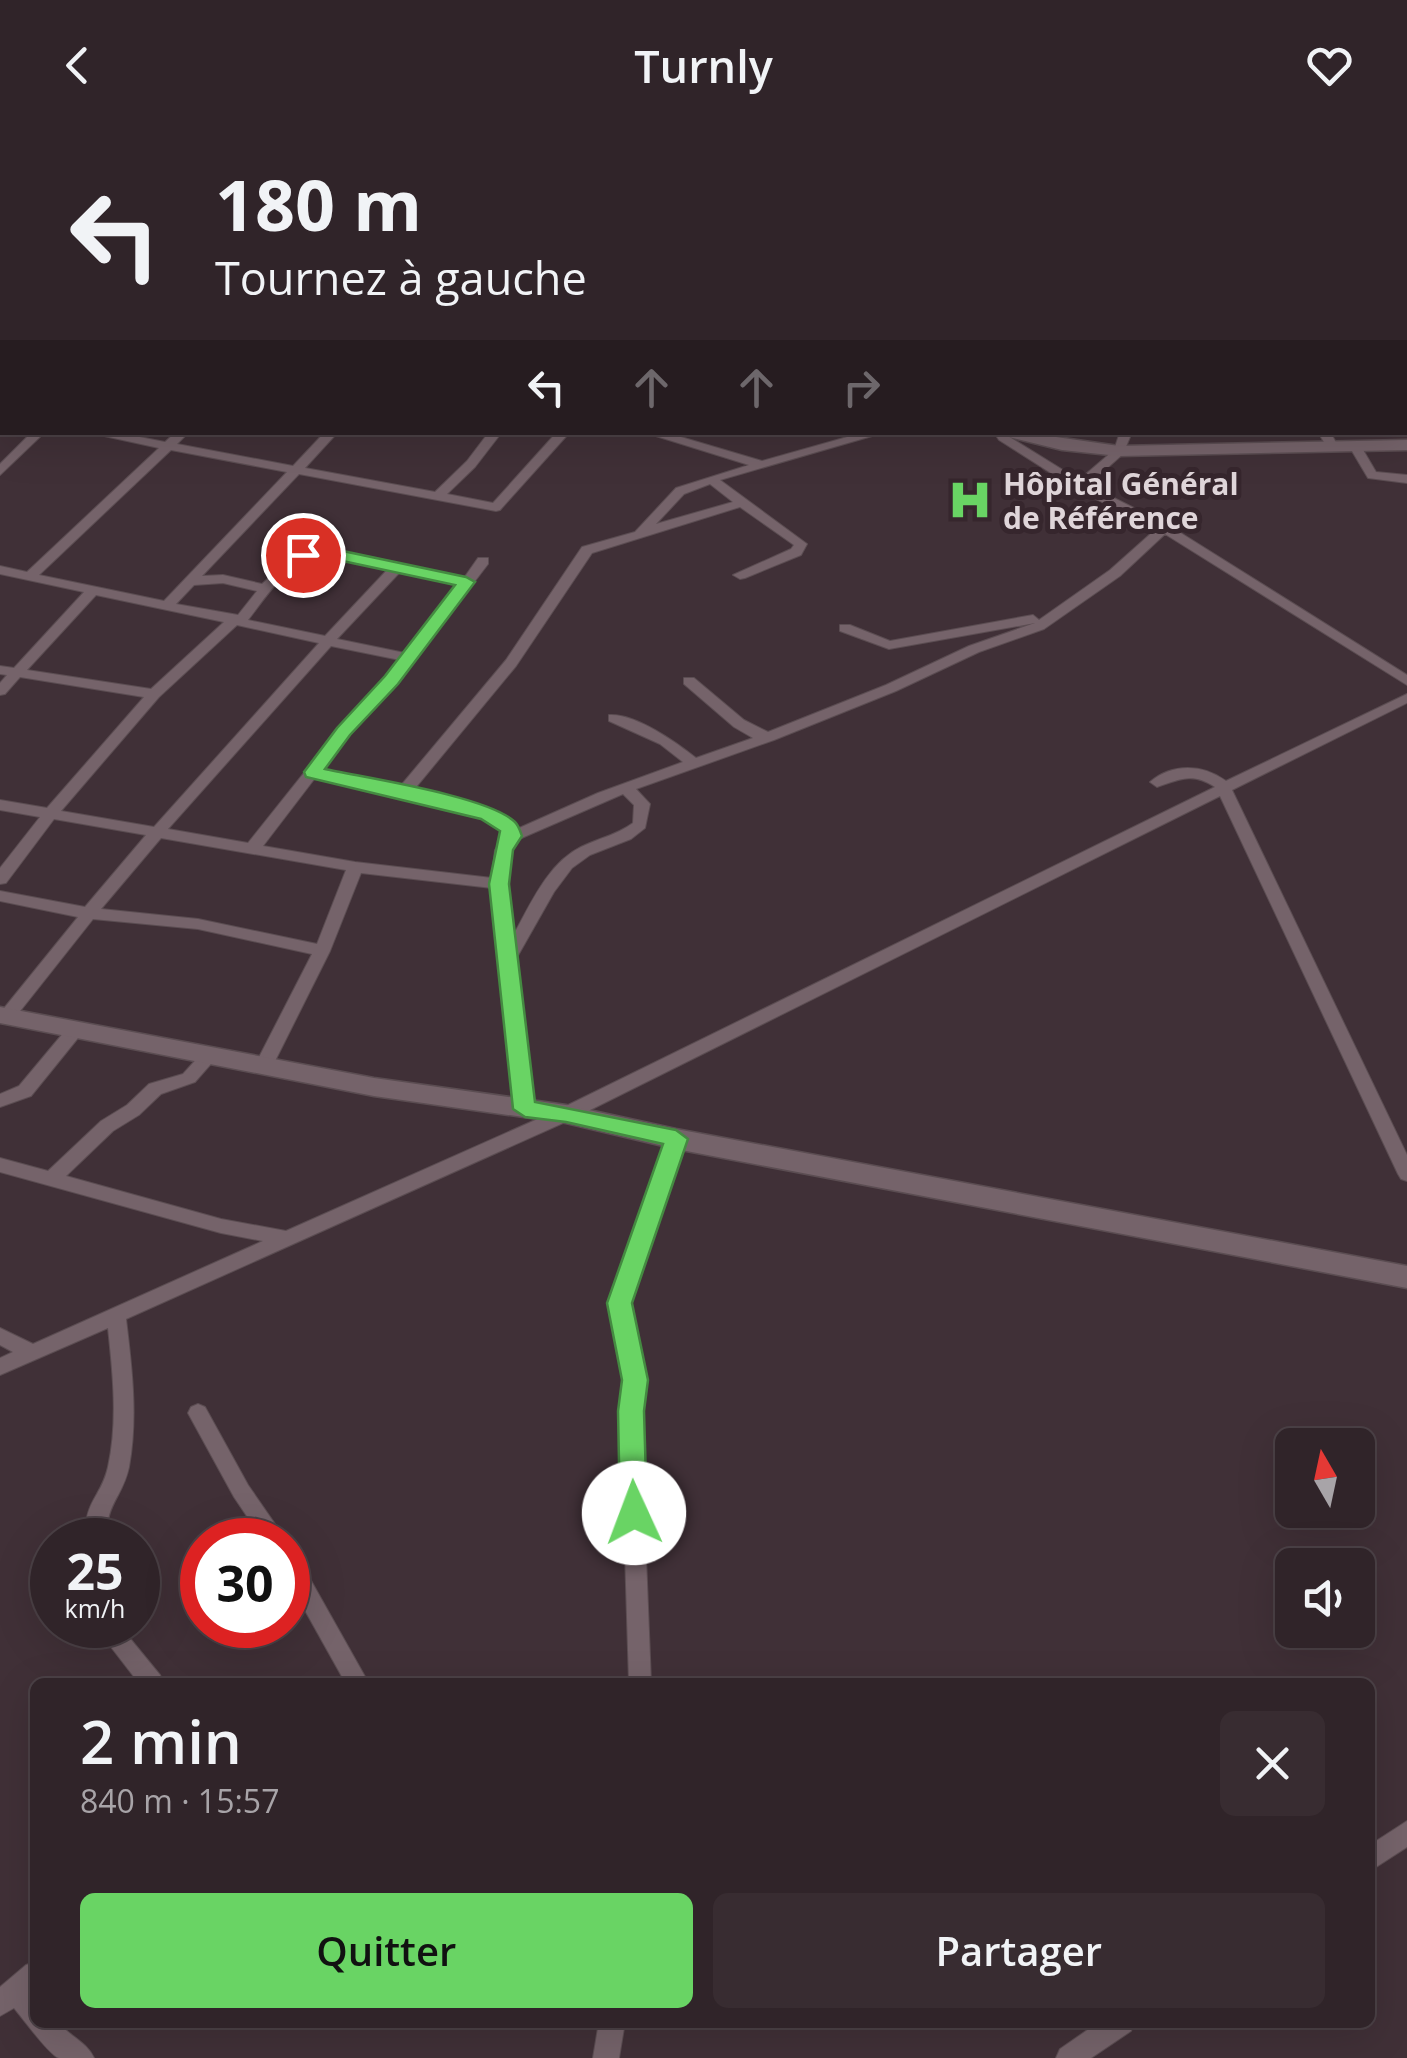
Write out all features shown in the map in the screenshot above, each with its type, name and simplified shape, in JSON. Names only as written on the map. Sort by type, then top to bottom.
[{"type":"main road","points":[[4,1015],[264,1067],[566,1114],[676,1139],[1407,1276]]},
{"type":"street","points":[[0,471],[36,435]]},
{"type":"street","points":[[110,435],[499,507],[561,435]]},
{"type":"street","points":[[30,576],[180,435]]},
{"type":"street","points":[[168,606],[329,435]]},
{"type":"street","points":[[436,498],[494,435]]},
{"type":"street","points":[[659,435],[759,464]]},
{"type":"street","points":[[640,534],[680,491],[711,478],[869,435]]},
{"type":"street","points":[[998,435],[1119,450],[1328,440],[1354,446],[1407,445]]},
{"type":"street","points":[[998,435],[1080,486],[1164,528],[1407,681]]},
{"type":"street","points":[[1080,486],[1119,450],[1125,435]]},
{"type":"street","points":[[1354,446],[1372,475],[1407,479]]},
{"type":"street","points":[[711,478],[801,544],[796,552],[740,574]]},
{"type":"street","points":[[403,793],[510,663],[587,550],[742,503]]},
{"type":"street","points":[[525,1109],[499,884],[503,850],[512,836],[769,737],[1058,615],[1144,550],[1164,528]]},
{"type":"street","points":[[0,880],[50,814],[154,694],[239,620],[278,574],[298,558],[316,552],[466,582]]},
{"type":"street","points":[[252,849],[483,561]]},
{"type":"street","points":[[209,562],[227,570],[278,574]]},
{"type":"street","points":[[4,1015],[156,832],[396,568]]},
{"type":"street","points":[[0,570],[408,658]]},
{"type":"street","points":[[190,581],[223,579],[268,588]]},
{"type":"street","points":[[0,691],[91,592]]},
{"type":"street","points":[[845,628],[889,645],[1058,615]]},
{"type":"street","points":[[0,670],[154,694]]},
{"type":"street","points":[[689,681],[743,729],[758,737],[769,737]]},
{"type":"street","points":[[0,1367],[566,1114],[1407,698]]},
{"type":"street","points":[[614,718],[665,741],[696,765]]},
{"type":"street","points":[[1157,782],[1183,771],[1208,774],[1223,786],[1407,1174]]},
{"type":"street","points":[[313,772],[488,815],[509,827],[512,836]]},
{"type":"street","points":[[508,959],[561,870],[584,852],[618,840],[640,824],[642,804],[627,789]]},
{"type":"street","points":[[0,805],[355,867],[499,884]]},
{"type":"street","points":[[264,1067],[322,951],[355,867]]},
{"type":"street","points":[[0,896],[87,913],[198,924],[322,951]]},
{"type":"street","points":[[0,1101],[25,1090],[76,1029]]},
{"type":"street","points":[[50,1180],[106,1126],[134,1110],[155,1089],[188,1078],[208,1057]]},
{"type":"street","points":[[640,1678],[631,1411],[635,1380],[620,1303],[676,1139]]},
{"type":"street","points":[[0,1165],[221,1226],[286,1238]]},
{"type":"street","points":[[94,1518],[94,1512],[117,1475],[126,1411],[116,1315]]},
{"type":"street","points":[[0,1336],[33,1353]]},
{"type":"street","points":[[198,1412],[259,1518]]},
{"type":"street","points":[[310,1601],[354,1678]]},
{"type":"street","points":[[124,1648],[149,1678]]},
{"type":"street","points":[[1375,1855],[1407,1833]]},
{"type":"street","points":[[46,2028],[56,2042],[81,2058]]},
{"type":"street","points":[[606,2058],[611,2028]]},
{"type":"street","points":[[1069,2058],[1113,2028]]},
{"type":"place","name":"Hôpital Général de Référence","points":[[970,500]]},
{"type":"route","points":[[303,555],[324,552],[466,582],[392,680],[313,772],[442,801],[488,815],[509,827],[512,836],[503,850],[499,884],[525,1109],[566,1114],[676,1139],[620,1303],[619,1314],[635,1380],[631,1411],[634,1513]]}]
